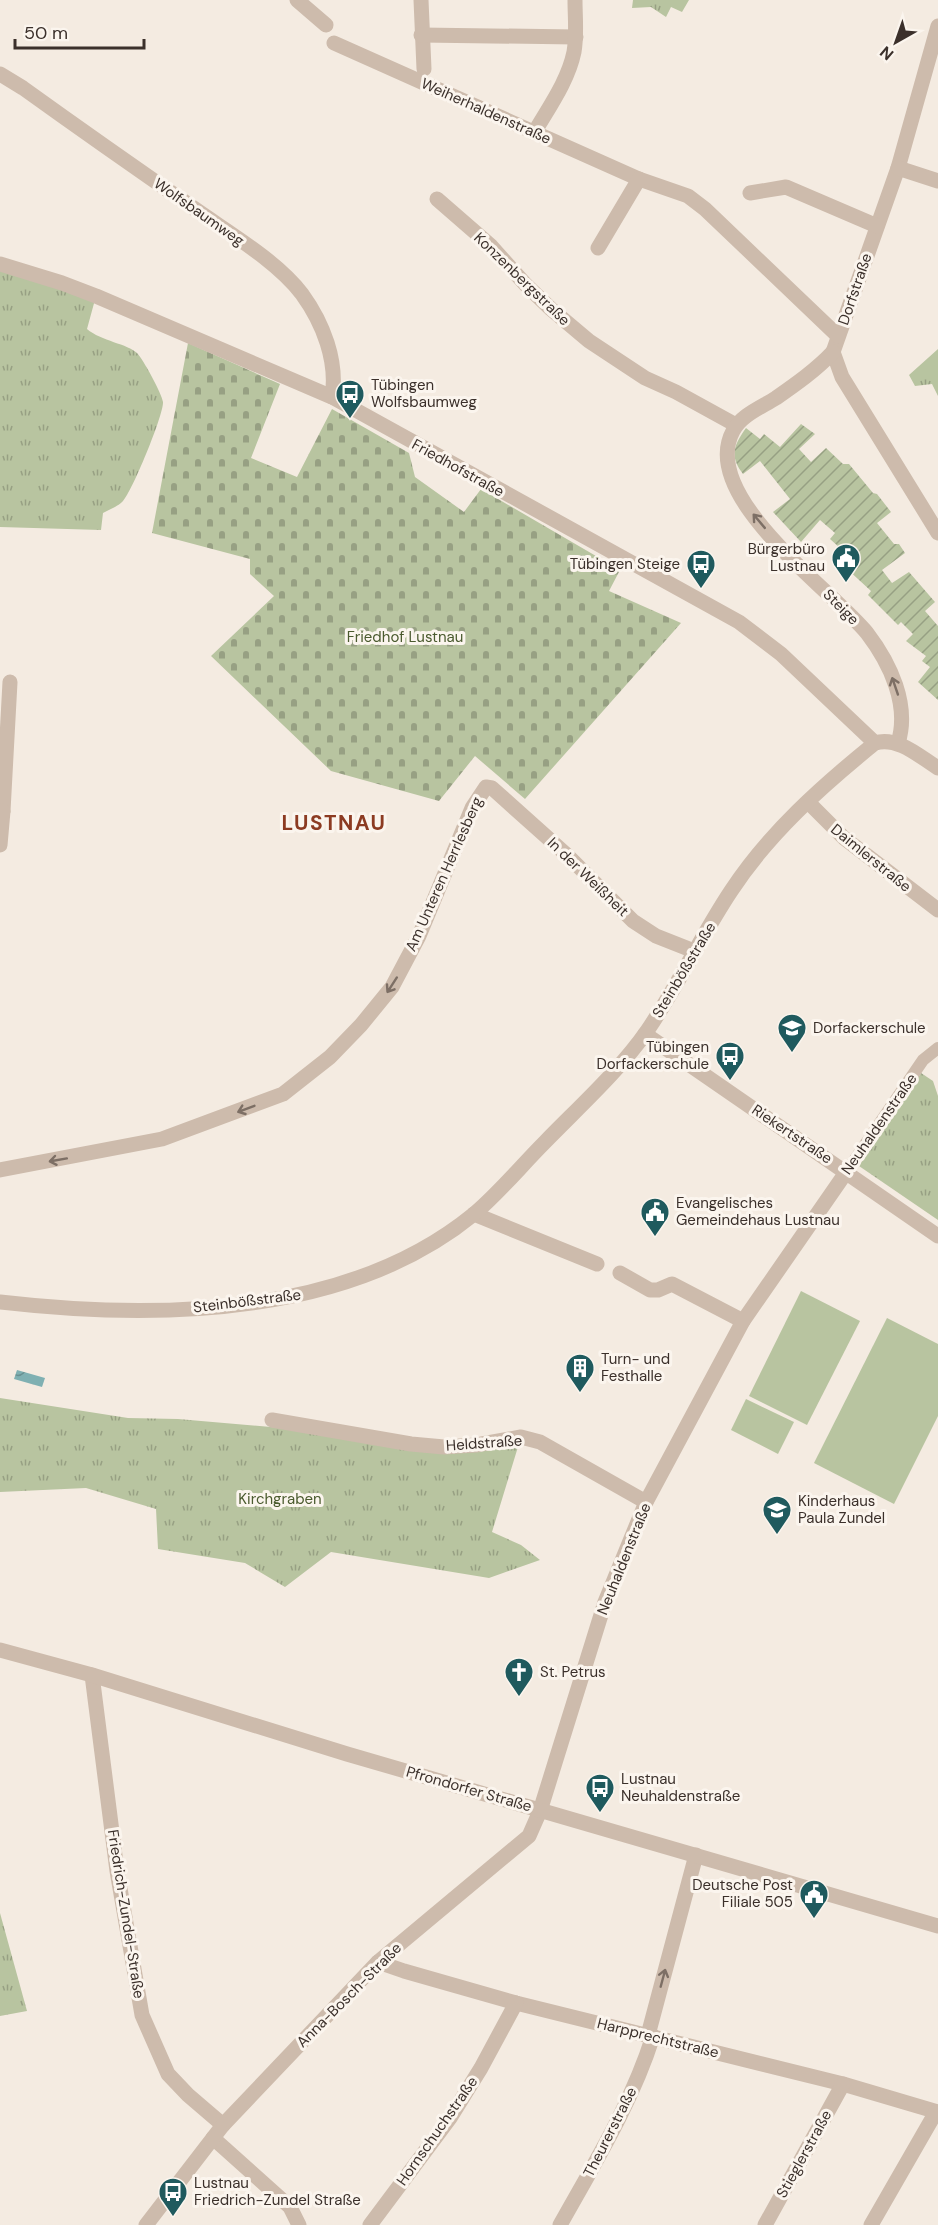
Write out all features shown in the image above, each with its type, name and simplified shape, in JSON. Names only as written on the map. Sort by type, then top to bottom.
[{"type":"street","points":[[297,0],[326,25]]},
{"type":"street","points":[[421,0],[424,69]]},
{"type":"street","points":[[534,133],[571,65],[576,37],[575,0]]},
{"type":"street","name":"Dorfstraße","points":[[833,352],[898,168],[938,26]]},
{"type":"street","points":[[421,35],[576,37]]},
{"type":"street","name":"Weiherhaldenstraße","points":[[334,43],[639,179],[688,196],[705,209],[838,336]]},
{"type":"street","name":"Wolfsbaumweg","points":[[0,74],[224,230],[288,279],[302,294],[326,338],[334,380],[332,397]]},
{"type":"street","points":[[898,168],[938,180]]},
{"type":"street","points":[[598,248],[639,179]]},
{"type":"street","points":[[750,193],[786,187],[877,226]]},
{"type":"street","name":"Konzenbergstraße","points":[[437,199],[491,246],[551,309],[589,341],[645,378],[736,425]]},
{"type":"street","name":"Friedhofstraße","points":[[0,264],[96,296],[332,397],[739,622],[782,654],[875,742]]},
{"type":"street","points":[[736,425],[817,368],[833,352],[845,383],[936,524]]},
{"type":"street","name":"Steige","points":[[736,425],[729,441],[727,460],[735,486],[745,504],[789,556],[867,633],[896,685],[901,708],[901,733],[898,743]]},
{"type":"street","points":[[0,845],[10,682]]},
{"type":"street","points":[[875,742],[883,740],[898,743],[938,768]]},
{"type":"street","name":"Steinbößstraße","points":[[0,1302],[59,1309],[182,1309],[231,1305],[321,1291],[394,1263],[434,1242],[474,1214],[583,1104],[645,1034],[745,871],[778,830],[875,742]]},
{"type":"street","name":"Am Unteren Herrlesberg","points":[[0,1170],[162,1139],[282,1094],[330,1057],[361,1025],[392,987],[419,936],[472,808],[481,791],[486,787],[492,788]]},
{"type":"street","name":"In der Weißheit","points":[[492,788],[568,856],[633,921],[656,936],[694,951]]},
{"type":"street","name":"Daimlerstraße","points":[[808,802],[844,838],[938,910]]},
{"type":"street","name":"Riekertstraße","points":[[645,1034],[847,1171],[938,1236]]},
{"type":"street","name":"Neuhaldenstraße","points":[[540,1810],[595,1630],[646,1502],[743,1321],[923,1060],[938,1048]]},
{"type":"street","points":[[474,1214],[597,1264]]},
{"type":"street","points":[[620,1273],[650,1290],[658,1290],[672,1284],[743,1321]]},
{"type":"street","name":"Heldstraße","points":[[272,1420],[411,1444],[444,1447],[476,1445],[521,1437],[540,1442],[646,1502]]},
{"type":"street","name":"Pfrondorfer Straße","points":[[0,1650],[92,1675],[540,1810],[938,1926]]},
{"type":"street","name":"Friedrich-Zundel-Straße","points":[[92,1675],[117,1871],[142,2015],[168,2074],[223,2125]]},
{"type":"street","name":"Anna-Bosch-Straße","points":[[146,2225],[223,2125],[378,1962],[523,1841],[534,1827],[540,1810]]},
{"type":"street","name":"Theurerstraße","points":[[560,2225],[639,2076],[696,1855]]},
{"type":"street","name":"Harpprechtstraße","points":[[378,1962],[516,2003],[843,2084],[937,2112]]},
{"type":"street","name":"Hornschuchstraße","points":[[370,2225],[450,2118],[481,2068],[516,2003]]},
{"type":"street","name":"Stieglerstraße","points":[[765,2225],[843,2084]]},
{"type":"street","points":[[871,2225],[937,2112]]},
{"type":"street","points":[[213,2138],[290,2207],[299,2225]]},
{"type":"green space","points":[[633,0],[689,0],[682,12],[671,7],[666,17],[651,7],[632,8]]},
{"type":"green space","points":[[0,264],[96,296],[87,329],[99,337],[137,353],[148,369],[162,398],[162,409],[147,453],[127,495],[117,506],[103,513],[101,530],[0,527]]},
{"type":"green space","name":"Friedhof Lustnau","points":[[188,343],[280,384],[251,458],[297,477],[332,409],[409,453],[415,477],[464,512],[481,489],[620,570],[609,591],[681,623],[525,799],[475,756],[439,801],[331,771],[211,656],[274,596],[250,574],[250,559],[152,533]]},
{"type":"green space","points":[[938,349],[938,396],[932,384],[915,386],[909,375]]},
{"type":"green space","points":[[801,424],[815,434],[799,449],[811,462],[826,448],[843,464],[849,464],[891,512],[877,523],[894,544],[899,544],[905,553],[882,570],[892,583],[909,572],[935,602],[925,611],[938,626],[938,700],[918,682],[930,667],[922,661],[926,656],[906,641],[913,634],[901,622],[898,625],[868,595],[871,591],[833,556],[840,548],[830,539],[835,533],[820,520],[801,542],[773,512],[790,499],[760,461],[743,474],[736,462],[736,445],[746,428],[760,439],[764,434],[780,447]]},
{"type":"green space","points":[[921,1073],[933,1081],[938,1096],[938,1220],[859,1166]]},
{"type":"green space","points":[[801,1291],[860,1321],[807,1425],[749,1396]]},
{"type":"green space","points":[[887,1318],[938,1344],[938,1416],[894,1504],[814,1463]]},
{"type":"green space","name":"Kirchgraben","points":[[0,1398],[128,1418],[178,1419],[271,1427],[411,1444],[521,1437],[492,1532],[521,1545],[540,1560],[489,1578],[331,1552],[285,1587],[245,1563],[158,1549],[156,1509],[86,1488],[0,1492]]},
{"type":"green space","points":[[746,1399],[794,1422],[778,1454],[731,1430]]},
{"type":"green space","points":[[0,1913],[27,2011],[0,2016]]},
{"type":"water","points":[[17,1370],[45,1378],[42,1387],[14,1379]]},
{"type":"place","name":"Tübingen Wolfsbaumweg","points":[[350,420]]},
{"type":"place","name":"Bürgerbüro Lustnau","points":[[846,584]]},
{"type":"place","name":"Tübingen Steige","points":[[701,590]]},
{"type":"place","name":"Dorfackerschule","points":[[792,1054]]},
{"type":"place","name":"Tübingen Dorfackerschule","points":[[730,1082]]},
{"type":"place","name":"Evangelisches Gemeindehaus Lustnau","points":[[655,1238]]},
{"type":"place","name":"Turn- und Festhalle","points":[[580,1394]]},
{"type":"place","name":"Kinderhaus Paula Zundel","points":[[777,1536]]},
{"type":"place","name":"St. Petrus","points":[[519,1698]]},
{"type":"place","name":"Lustnau Neuhaldenstraße","points":[[600,1814]]},
{"type":"place","name":"Deutsche Post Filiale 505","points":[[814,1920]]},
{"type":"place","name":"Lustnau Friedrich-Zundel Straße","points":[[173,2218]]},
{"type":"district","name":"LUSTNAU","points":[[334,823]]}]
